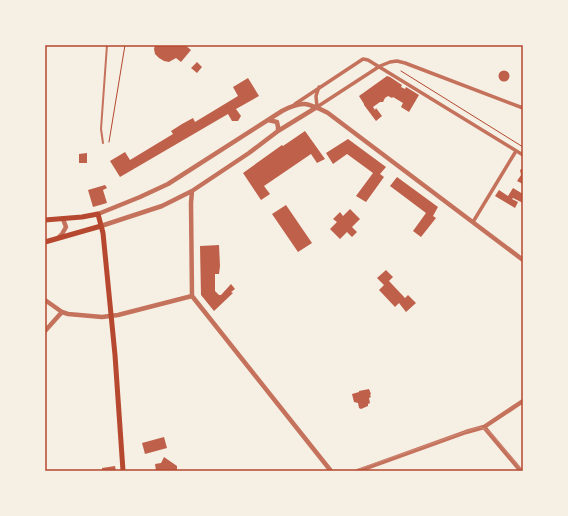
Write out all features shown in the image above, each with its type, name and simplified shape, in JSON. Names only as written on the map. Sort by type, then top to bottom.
[{"type":"main road","points":[[46,221],[82,218],[98,214],[103,233],[115,355],[124,471]]},
{"type":"main road","points":[[45,242],[100,226]]},
{"type":"street","points":[[98,214],[168,184],[363,59],[380,66],[523,155]]},
{"type":"street","points":[[100,226],[162,206],[192,191],[249,153],[278,131],[380,66],[390,62],[397,61],[405,63],[523,108]]},
{"type":"street","points":[[317,107],[316,96],[319,88]]},
{"type":"street","points":[[294,104],[317,107],[328,113],[523,260]]},
{"type":"street","points":[[268,120],[276,122],[278,131]]},
{"type":"street","points":[[473,222],[516,151]]},
{"type":"street","points":[[192,191],[192,296],[330,471]]},
{"type":"street","points":[[56,240],[66,227],[63,220]]},
{"type":"street","points":[[45,300],[62,312],[77,316],[110,316],[192,296]]},
{"type":"street","points":[[45,331],[62,312]]},
{"type":"street","points":[[358,471],[466,432],[484,427],[523,401]]},
{"type":"street","points":[[484,427],[521,471]]},
{"type":"lane","points":[[103,143],[101,129],[107,45]]},
{"type":"path","points":[[109,142],[125,45]]},
{"type":"path","points":[[401,71],[523,147]]},
{"type":"building","points":[[155,45],[185,45],[191,50],[181,62],[176,58],[169,62],[164,61],[155,54]]},
{"type":"building","points":[[197,62],[202,67],[197,73],[191,68]]},
{"type":"building","points":[[502,71],[506,71],[508,72],[508,80],[502,81],[499,78],[499,74]]},
{"type":"building","points":[[387,76],[402,85],[401,87],[405,89],[406,87],[419,95],[409,112],[401,107],[403,103],[393,97],[388,96],[383,102],[380,102],[373,107],[375,110],[376,108],[382,116],[376,121],[359,96]]},
{"type":"building","points":[[248,78],[259,96],[236,109],[241,116],[238,121],[232,121],[228,114],[120,177],[110,161],[125,152],[130,160],[173,134],[171,131],[182,124],[193,118],[195,122],[238,96],[233,87]]},
{"type":"building","points":[[305,131],[325,159],[317,163],[311,154],[264,186],[270,194],[261,200],[243,173],[282,145],[283,146]]},
{"type":"building","points":[[348,139],[386,167],[380,174],[384,177],[366,202],[356,196],[373,173],[347,154],[333,164],[326,153]]},
{"type":"building","points":[[87,153],[87,163],[79,163],[79,154]]},
{"type":"building","points":[[523,168],[523,184],[517,181],[521,175],[520,170]]},
{"type":"building","points":[[397,177],[438,207],[433,216],[436,218],[421,237],[413,231],[426,213],[390,186]]},
{"type":"building","points":[[105,185],[107,188],[103,190],[107,203],[93,207],[88,190]]},
{"type":"building","points":[[513,188],[523,194],[523,203],[513,198],[512,199],[518,202],[515,208],[495,196],[499,190],[508,196]]},
{"type":"building","points":[[286,205],[312,243],[298,252],[272,214]]},
{"type":"building","points":[[350,209],[360,219],[352,227],[357,232],[352,237],[347,232],[340,239],[330,229],[337,222],[333,219],[340,212],[343,216]]},
{"type":"building","points":[[219,245],[220,266],[219,274],[215,274],[215,291],[221,295],[231,284],[235,289],[231,292],[233,293],[214,311],[201,295],[200,246]]},
{"type":"building","points":[[386,270],[393,277],[389,281],[405,298],[408,295],[416,303],[406,312],[399,303],[395,307],[379,290],[384,285],[377,278]]},
{"type":"building","points":[[369,389],[371,394],[371,397],[369,398],[370,403],[368,406],[361,409],[359,408],[358,403],[354,402],[352,394]]},
{"type":"building","points":[[164,437],[167,448],[145,454],[142,443]]},
{"type":"building","points":[[164,457],[177,466],[177,471],[156,471],[155,464],[161,463]]},
{"type":"building","points":[[115,466],[116,471],[102,471],[102,468]]},
{"type":"tram line","points":[[353,471],[479,427],[491,433],[523,471]]}]
